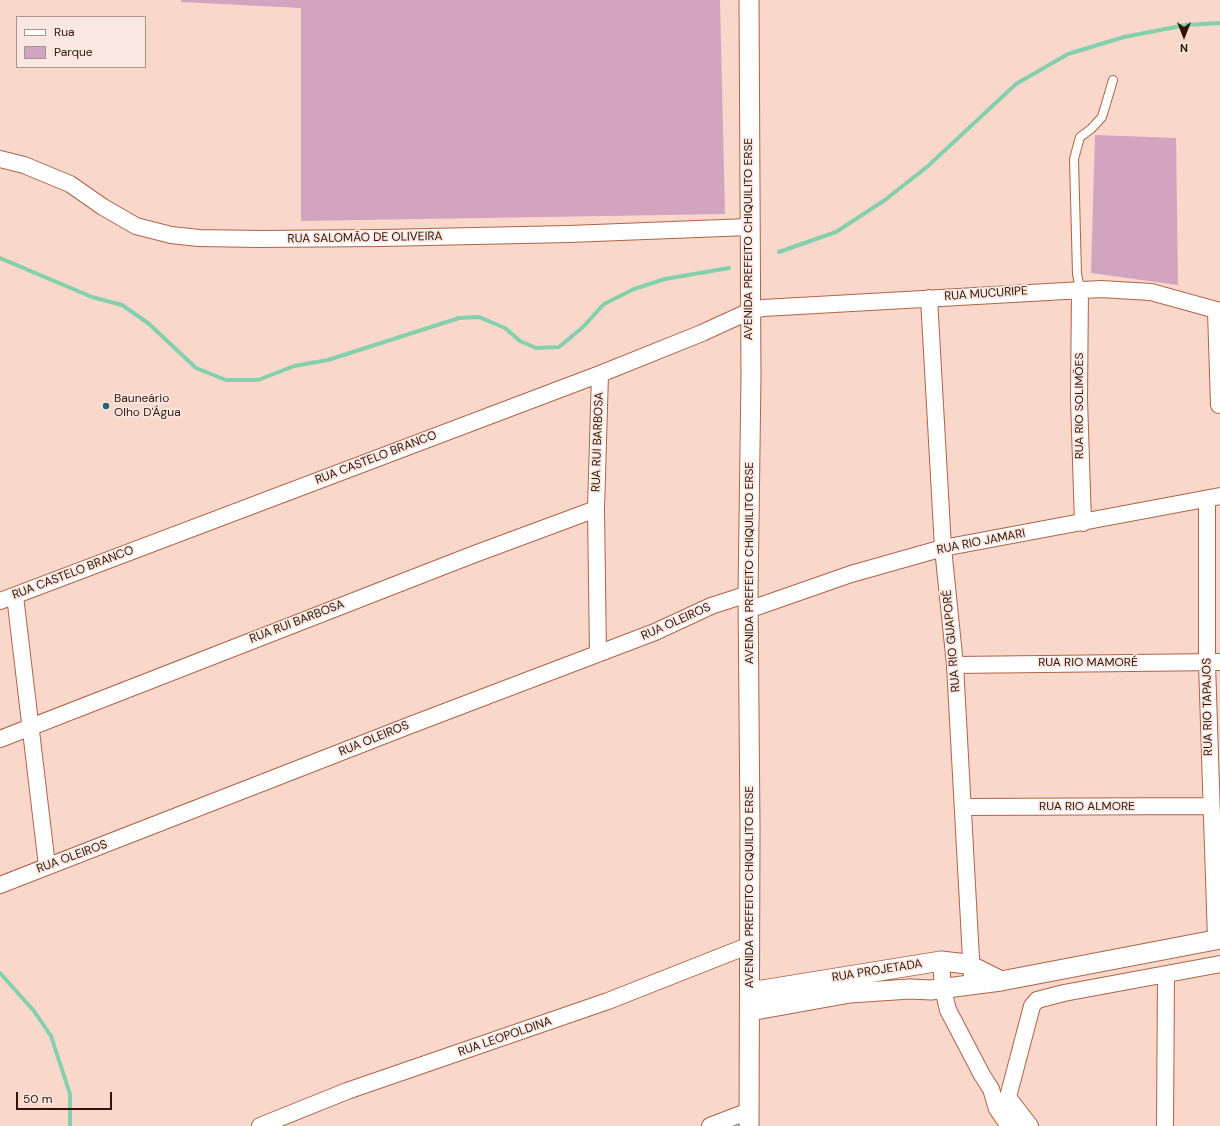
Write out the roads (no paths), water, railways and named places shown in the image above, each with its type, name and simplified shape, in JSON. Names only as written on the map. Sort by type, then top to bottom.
[{"type":"street","name":"AVENIDA PREFEITO CHIQUILITO ERSE","points":[[749,0],[749,1118]]},
{"type":"street","name":"RUA SALOMÃO DE OLIVEIRA","points":[[0,159],[24,165],[64,181],[103,208],[136,226],[171,235],[199,238],[389,238],[569,234],[749,227]]},
{"type":"street","name":"RUA MUCURIPE","points":[[750,311],[794,305],[1080,289],[1122,289],[1151,292],[1218,311]]},
{"type":"street","name":"RUA RIO SOLIMÕES","points":[[1080,289],[1079,399],[1082,523]]},
{"type":"street","name":"RUA RIO GUAPORÉ","points":[[929,298],[943,548],[955,665],[972,985]]},
{"type":"street","name":"RUA CASTELO BRANCO","points":[[0,602],[600,374],[695,336],[750,311]]},
{"type":"street","points":[[1218,311],[1219,405]]},
{"type":"street","name":"RUA RUI BARBOSA","points":[[598,654],[596,509],[600,374]]},
{"type":"street","name":"RUA RIO JAMARI","points":[[748,602],[943,548],[1213,498]]},
{"type":"street","name":"RUA RIO TAPAJOS","points":[[1213,498],[1213,662],[1210,806],[1218,940]]},
{"type":"street","name":"RUA RUI BARBOSA","points":[[0,739],[464,558],[596,509]]},
{"type":"street","points":[[15,596],[47,866]]},
{"type":"street","name":"RUA OLEIROS","points":[[0,885],[408,726],[655,632],[711,606],[748,602]]},
{"type":"street","name":"RUA RIO MAMORÉ","points":[[955,665],[1213,662]]},
{"type":"street","name":"RUA RIO ALMORE","points":[[963,807],[1210,806]]},
{"type":"street","name":"RUA PROJETADA","points":[[750,1001],[943,989],[1001,981],[1218,940]]},
{"type":"street","name":"RUA LEOPOLDINA","points":[[260,1126],[347,1091],[608,1001],[750,945]]},
{"type":"street","points":[[941,961],[943,989],[951,1016],[991,1089],[997,1109],[1009,1126]]},
{"type":"street","name":"RUA PROJETADA","points":[[750,1001],[941,961],[960,962],[970,965],[1001,981]]},
{"type":"street","points":[[1013,1126],[1008,1097],[1032,1006],[1037,1000],[1064,993],[1220,964]]},
{"type":"street","points":[[1166,975],[1166,1126]]},
{"type":"street","points":[[991,1089],[1008,1097],[1030,1126]]},
{"type":"street","points":[[710,1126],[749,1118]]},
{"type":"lane","points":[[1080,289],[1077,274],[1074,159],[1080,137],[1091,129],[1102,117],[1113,80]]},
{"type":"waterway","points":[[779,252],[836,232],[885,200],[928,166],[1016,84],[1068,54],[1124,37],[1186,25],[1220,23]]},
{"type":"waterway","points":[[0,258],[92,297],[122,305],[148,323],[196,368],[226,380],[258,380],[294,366],[328,360],[459,318],[479,317],[505,328],[520,341],[536,348],[559,347],[582,328],[604,304],[634,289],[665,279],[729,268]]},
{"type":"waterway","points":[[0,973],[34,1011],[51,1036],[70,1094],[70,1126]]},
{"type":"place","name":"Bauneário Olho D'Água","points":[[106,406]]}]
